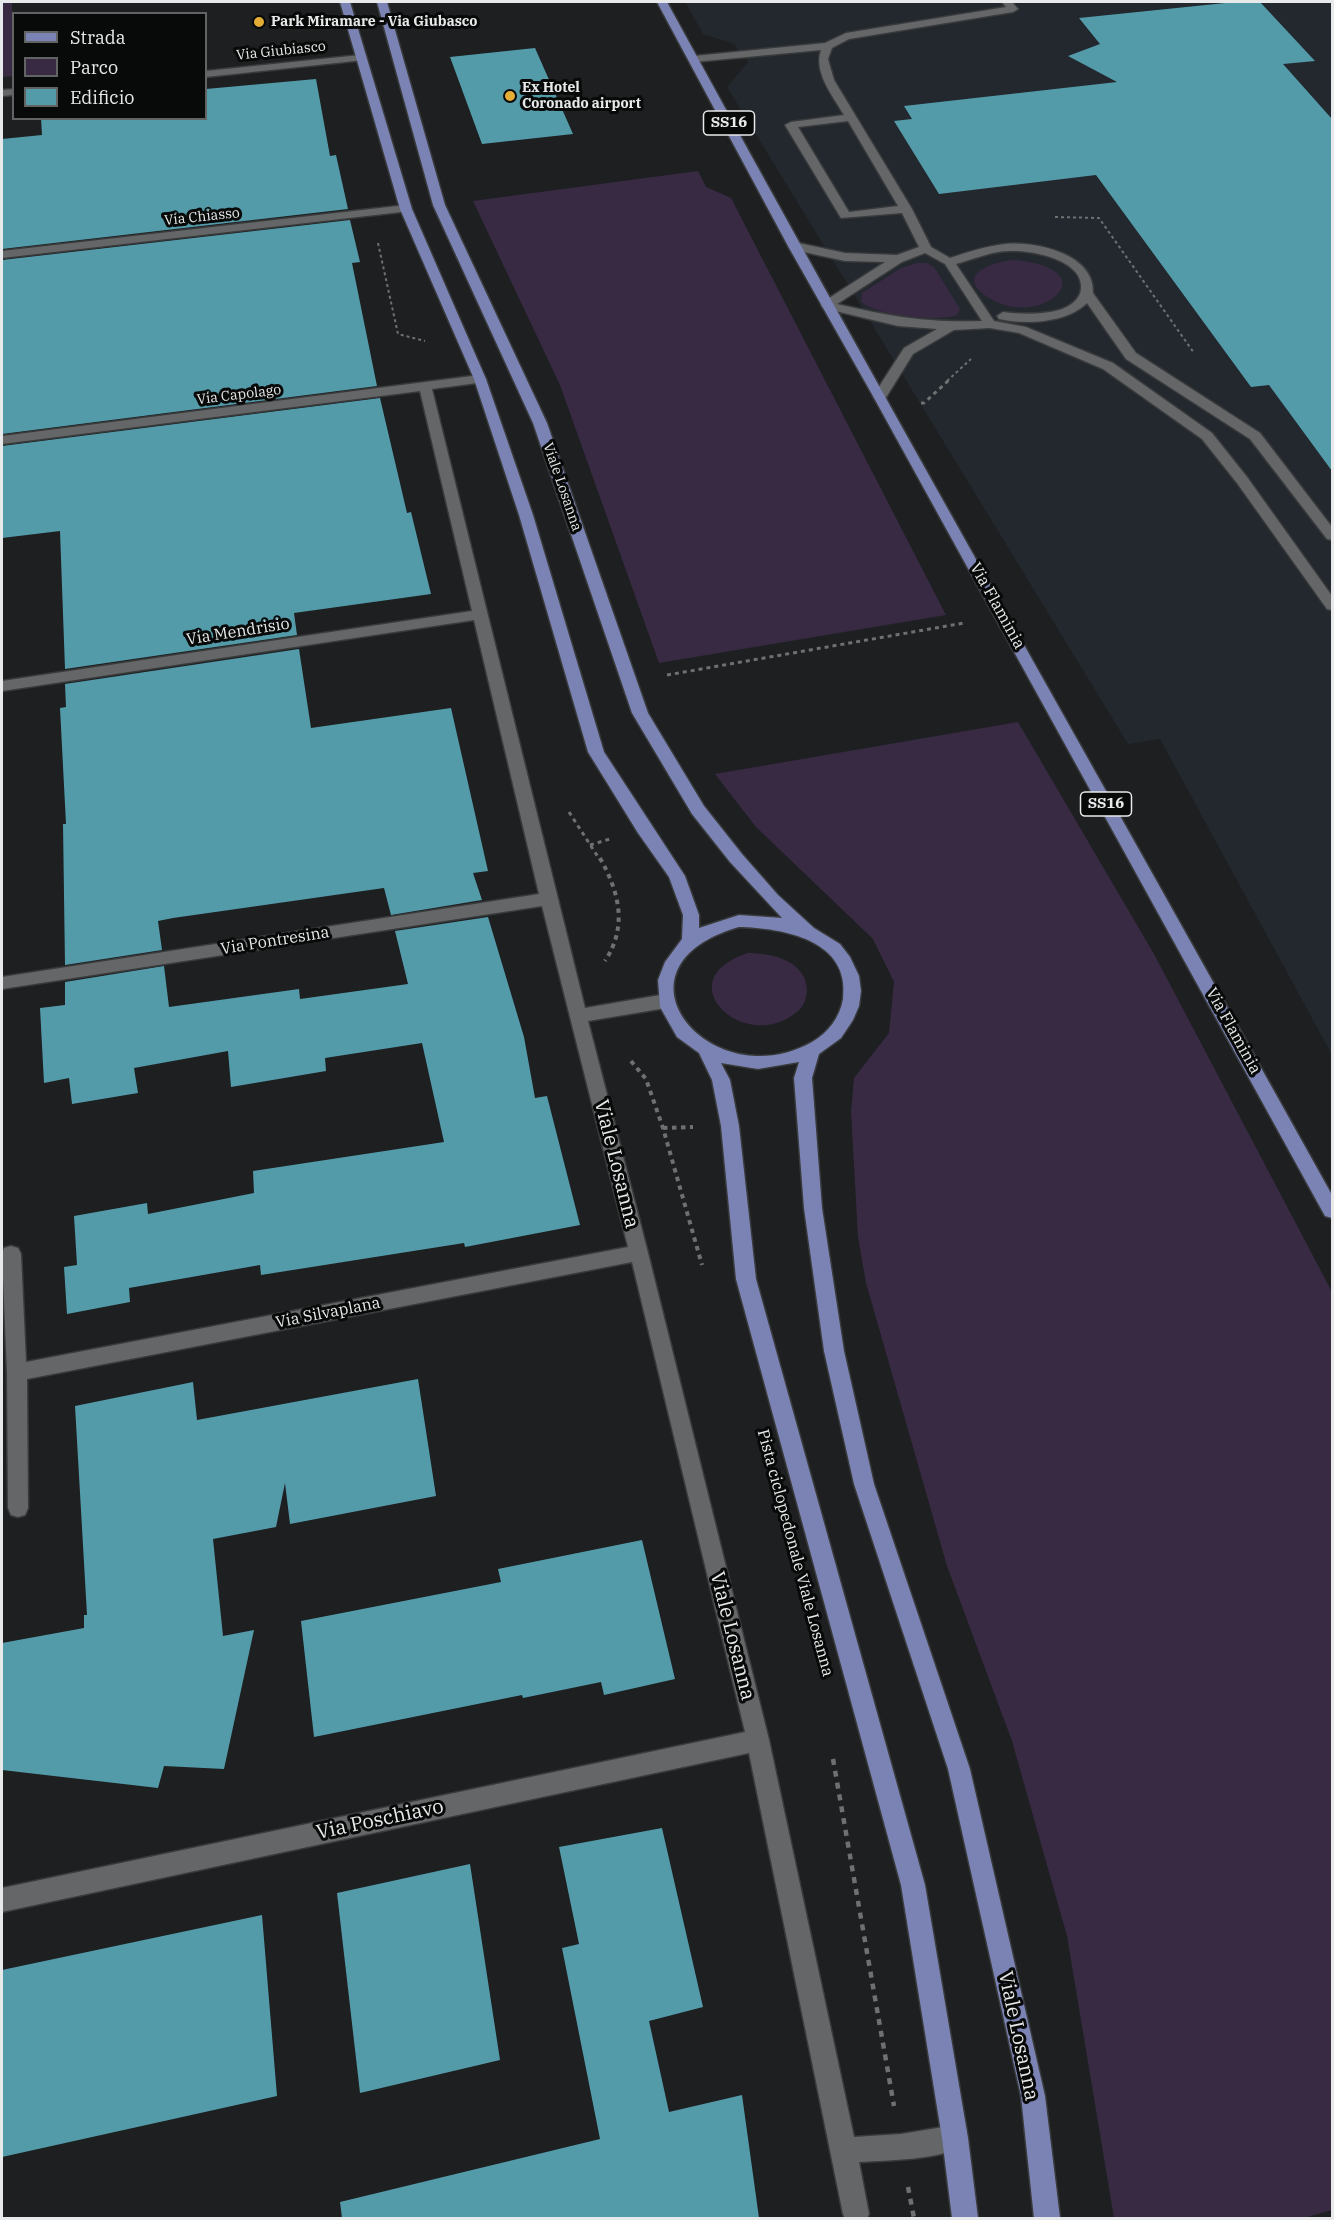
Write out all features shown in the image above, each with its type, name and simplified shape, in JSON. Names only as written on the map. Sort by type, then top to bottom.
[{"type":"main road","points":[[345,2],[406,209],[480,379],[526,515],[596,752],[677,876],[691,915],[690,940]]},
{"type":"main road","name":"Viale Losanna","points":[[382,2],[439,205],[540,423],[640,713],[698,810],[765,891],[810,934]]},
{"type":"main road","name":"Via Flaminia","points":[[662,2],[826,304],[880,396],[1332,1211]]},
{"type":"main road","name":"Viale Losanna","points":[[740,921],[768,921],[796,927],[810,934],[820,938],[839,955],[850,975],[854,997],[848,1018],[833,1037],[811,1052],[784,1060],[753,1062],[723,1056],[696,1043],[676,1024],[666,1001],[665,979],[674,958],[690,940],[713,928],[740,921]]},
{"type":"main road","name":"Viale Losanna","points":[[704,1047],[721,1080],[730,1126],[746,1279],[913,1885],[955,2138],[965,2218]]},
{"type":"main road","name":"Viale Losanna","points":[[811,1052],[803,1078],[813,1208],[834,1351],[864,1484],[959,1769],[1033,2096],[1047,2218]]},
{"type":"street","points":[[694,59],[827,46],[846,36],[1013,9],[1007,2]]},
{"type":"street","points":[[827,46],[823,59],[829,80],[906,209],[926,249],[948,262],[990,324]]},
{"type":"street","name":"Via Giubiasco","points":[[207,74],[360,58]]},
{"type":"street","points":[[851,117],[791,124],[845,216],[906,209]]},
{"type":"street","name":"Via Chiasso","points":[[2,255],[406,209]]},
{"type":"street","points":[[794,246],[845,257],[898,259]]},
{"type":"street","points":[[948,262],[1007,247],[1050,252],[1067,260],[1080,270],[1087,281],[1087,293],[1131,357],[1254,436],[1332,536]]},
{"type":"street","points":[[826,304],[898,259],[926,249]]},
{"type":"street","points":[[979,310],[1024,318],[1046,317],[1065,312],[1079,303],[1087,293]]},
{"type":"street","points":[[826,304],[898,322],[951,326],[990,324],[1023,330],[1108,366],[1207,436],[1242,480],[1332,606]]},
{"type":"street","points":[[880,396],[908,351],[951,326]]},
{"type":"street","name":"Via Capolago","points":[[2,440],[480,379]]},
{"type":"street","name":"Viale Losanna","points":[[425,386],[548,899],[639,1253],[758,1740],[856,2214]]},
{"type":"street","name":"Via Mendrisio","points":[[2,686],[480,614]]},
{"type":"street","name":"Via Pontresina","points":[[2,983],[548,899]]},
{"type":"street","points":[[579,1016],[666,1001]]},
{"type":"street","name":"Via Silvaplana","points":[[17,1372],[639,1253]]},
{"type":"street","points":[[11,1254],[17,1372],[18,1509]]},
{"type":"street","name":"Via Poschiavo","points":[[2,1900],[758,1740]]},
{"type":"street","points":[[844,2150],[901,2146],[955,2138]]},
{"type":"path","points":[[1054,217],[1099,218],[1196,357]]},
{"type":"path","points":[[913,405],[924,403],[973,357]]},
{"type":"path","points":[[656,677],[1002,616]]},
{"type":"path","points":[[628,1058],[646,1079],[663,1128],[705,1274]]},
{"type":"path","points":[[832,1753],[888,2070]]},
{"type":"shaded area","points":[[685,2],[1332,2],[1332,1055],[1160,739],[1128,744],[727,87],[748,62],[734,44],[703,34]]},
{"type":"green space","points":[[2,2],[12,2],[12,76],[2,77]]},
{"type":"green space","points":[[698,171],[706,187],[731,198],[946,615],[659,663],[560,385],[473,201]]},
{"type":"green space","points":[[1015,260],[1044,266],[1059,275],[1062,286],[1056,296],[1043,304],[1026,307],[1006,305],[986,296],[977,288],[974,281],[981,270],[998,263]]},
{"type":"green space","points":[[917,263],[927,263],[934,267],[960,309],[957,315],[922,318],[881,311],[861,302],[862,293],[901,268]]},
{"type":"green space","points":[[1018,722],[1154,954],[1332,1292],[1332,2210],[1304,2218],[1114,2218],[1067,1936],[1012,1741],[947,1566],[866,1283],[858,1237],[851,1112],[854,1078],[889,1033],[894,982],[873,939],[756,827],[715,774]]},
{"type":"green space","points":[[748,953],[777,957],[795,966],[801,972],[807,991],[802,1007],[798,1011],[777,1023],[756,1025],[737,1020],[722,1009],[713,995],[713,980],[724,965]]},
{"type":"building","points":[[1235,2],[1260,2],[1315,61],[1283,64],[1332,119],[1332,471],[1269,385],[1251,387],[1096,175],[939,194],[894,121],[912,119],[904,106],[1117,82],[1068,56],[1100,44],[1079,18]]},
{"type":"building","name":"Ex Hotel Coronado airport","points":[[535,48],[573,134],[482,144],[450,57]]},
{"type":"building","points":[[316,79],[330,156],[336,155],[348,209],[2,249],[2,139],[42,135],[41,120],[207,120],[207,89]]},
{"type":"building","points":[[350,220],[360,262],[352,263],[377,386],[2,434],[2,260]]},
{"type":"building","points":[[380,398],[407,513],[411,512],[431,594],[294,613],[297,635],[65,669],[60,531],[2,538],[2,446]]},
{"type":"building","points":[[299,649],[311,728],[451,708],[488,871],[473,873],[482,900],[391,915],[384,888],[173,918],[158,921],[162,950],[65,965],[63,824],[66,824],[60,708],[66,707],[65,684]]},
{"type":"building","points":[[488,917],[524,1037],[535,1098],[547,1096],[580,1225],[465,1247],[464,1243],[261,1275],[260,1265],[129,1288],[130,1302],[67,1314],[64,1267],[77,1265],[74,1216],[147,1203],[148,1214],[254,1193],[253,1171],[444,1142],[422,1043],[325,1058],[326,1071],[231,1087],[228,1051],[134,1068],[138,1093],[72,1104],[69,1078],[44,1083],[40,1008],[65,1005],[65,982],[164,966],[169,1007],[299,989],[300,999],[408,984],[395,931]]},
{"type":"building","points":[[418,1379],[436,1496],[290,1524],[285,1483],[276,1527],[213,1539],[223,1636],[254,1630],[224,1769],[164,1766],[158,1788],[2,1770],[2,1643],[84,1628],[84,1615],[87,1615],[75,1406],[193,1382],[197,1420]]},
{"type":"building","points":[[642,1540],[675,1679],[604,1695],[601,1682],[523,1698],[522,1695],[314,1737],[301,1621],[501,1582],[498,1569]]},
{"type":"building","points":[[662,1828],[703,2007],[649,2021],[669,2112],[742,2095],[759,2218],[342,2218],[340,2202],[600,2139],[562,1948],[579,1944],[559,1847]]},
{"type":"building","points":[[470,1864],[500,2060],[360,2093],[337,1893]]},
{"type":"building","points":[[262,1915],[277,2096],[2,2157],[2,1970]]},
{"type":"place","name":"Park Miramare - Via Giubasco","points":[[259,22]]},
{"type":"place","name":"Ex Hotel Coronado airport","points":[[510,96]]}]
